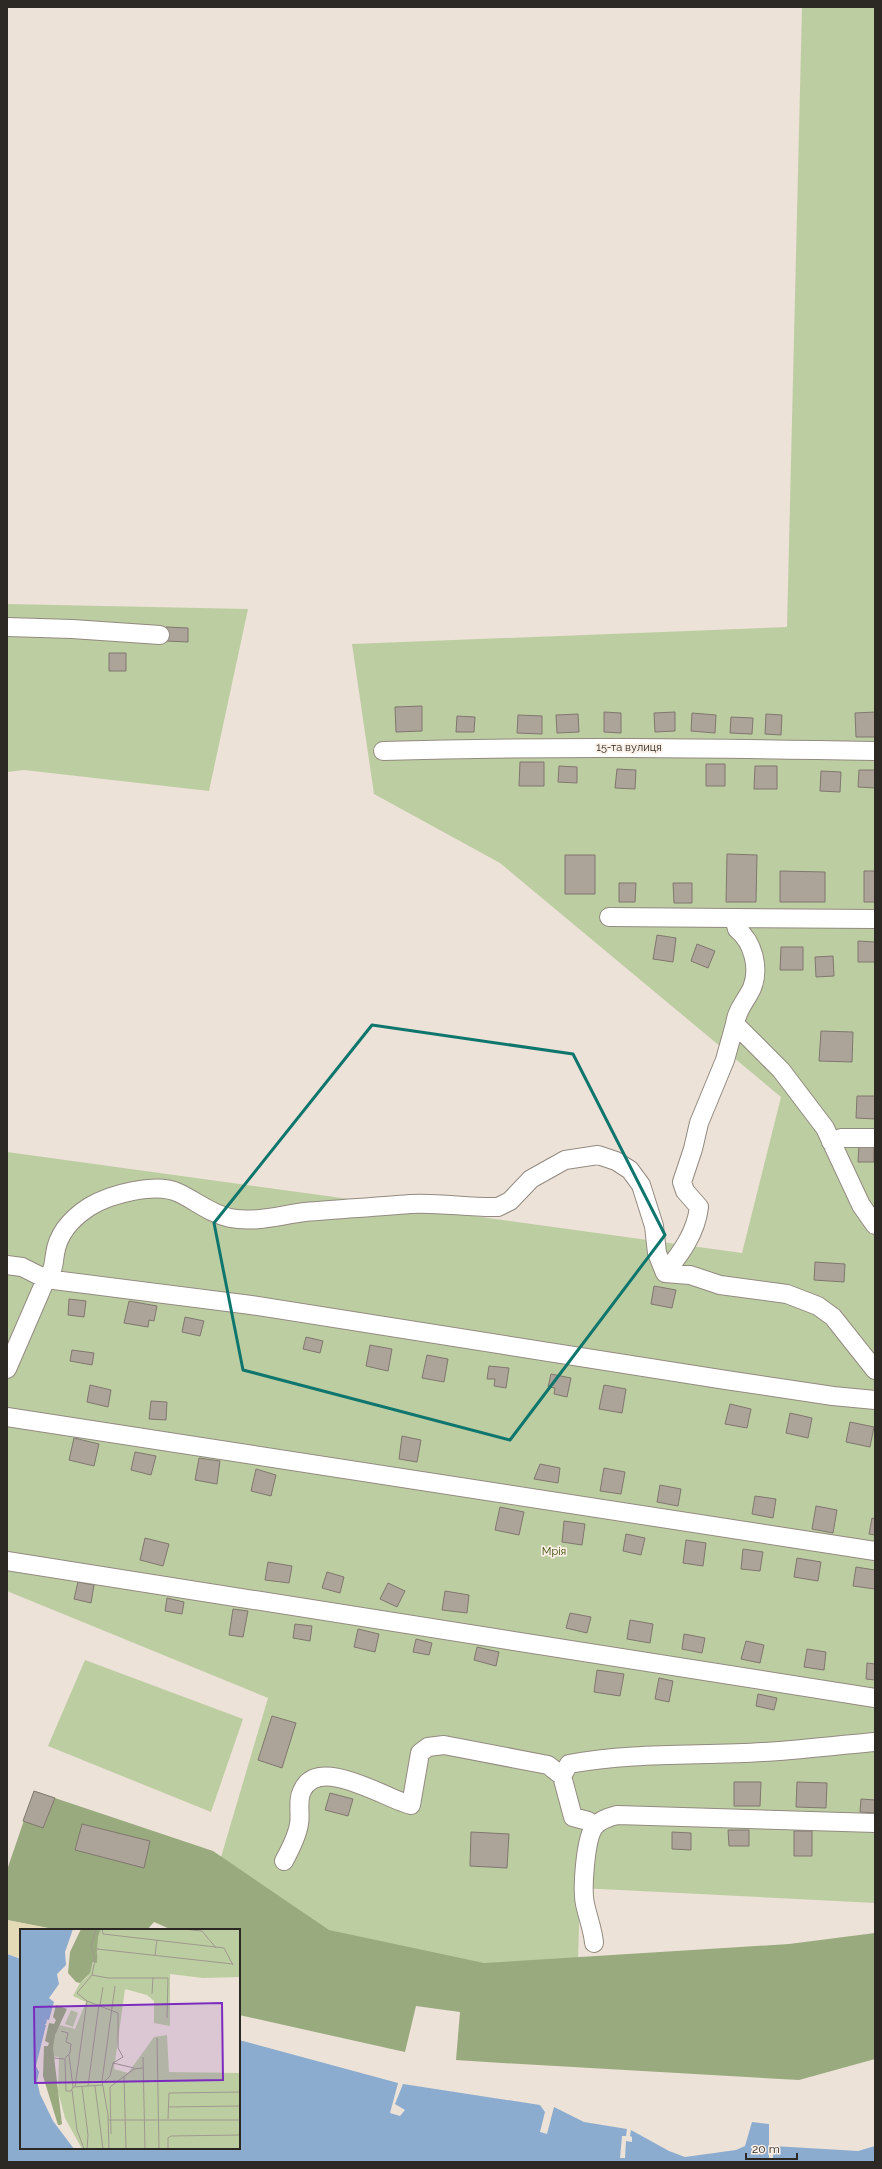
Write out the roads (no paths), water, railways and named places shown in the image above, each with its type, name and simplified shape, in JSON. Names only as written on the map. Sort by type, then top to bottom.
[{"type":"street","points":[[7,627],[72,629],[160,635]]},
{"type":"street","name":"15-та вулиця","points":[[383,751],[602,747],[875,750]]},
{"type":"street","points":[[609,917],[875,919]]},
{"type":"street","points":[[665,1273],[685,1247],[698,1218],[699,1207],[685,1191],[682,1182],[699,1123],[725,1060],[737,1013],[752,987],[754,969],[752,949],[745,936],[736,929],[734,918]]},
{"type":"street","points":[[735,1024],[782,1070],[825,1128],[861,1205],[875,1225]]},
{"type":"street","points":[[831,1142],[841,1138],[875,1138]]},
{"type":"street","points":[[7,1369],[46,1279],[54,1270],[55,1253],[64,1229],[90,1207],[116,1196],[148,1189],[164,1188],[179,1193],[192,1202],[230,1218],[258,1220],[304,1212],[413,1204],[498,1206],[510,1201],[531,1179],[565,1160],[598,1155],[616,1161],[630,1170],[641,1186],[654,1226],[657,1253],[665,1273]]},
{"type":"street","points":[[7,1266],[22,1267],[46,1279],[251,1305],[726,1380],[833,1396],[875,1400]]},
{"type":"street","points":[[665,1273],[690,1275],[720,1285],[787,1294],[818,1306],[833,1317],[875,1370]]},
{"type":"street","points":[[7,1417],[875,1551]]},
{"type":"street","points":[[7,1561],[875,1698]]},
{"type":"street","points":[[562,1776],[570,1764],[589,1760],[678,1753],[764,1752],[875,1742]]},
{"type":"street","points":[[284,1861],[299,1825],[302,1790],[311,1781],[325,1775],[339,1777],[380,1792],[398,1802],[411,1805],[420,1753],[428,1747],[444,1745],[548,1764],[562,1776],[572,1817],[588,1820],[594,1826]]},
{"type":"street","points":[[594,1943],[593,1932],[585,1903],[588,1838],[594,1826],[610,1817],[617,1815],[875,1823]]},
{"type":"water","points":[[7,1954],[20,1959],[20,2149],[240,2149],[240,2040],[398,2083],[390,2113],[400,2116],[405,2110],[395,2104],[403,2084],[540,2105],[545,2112],[540,2132],[547,2134],[554,2107],[584,2122],[627,2129],[626,2136],[622,2136],[620,2158],[625,2158],[626,2141],[632,2142],[632,2137],[630,2136],[631,2130],[669,2151],[685,2157],[736,2150],[745,2146],[752,2122],[769,2124],[769,2159],[773,2158],[773,2146],[858,2151],[875,2146],[875,2162],[7,2162]]},
{"type":"park label","name":"Мрія","points":[[554,1551]]}]
